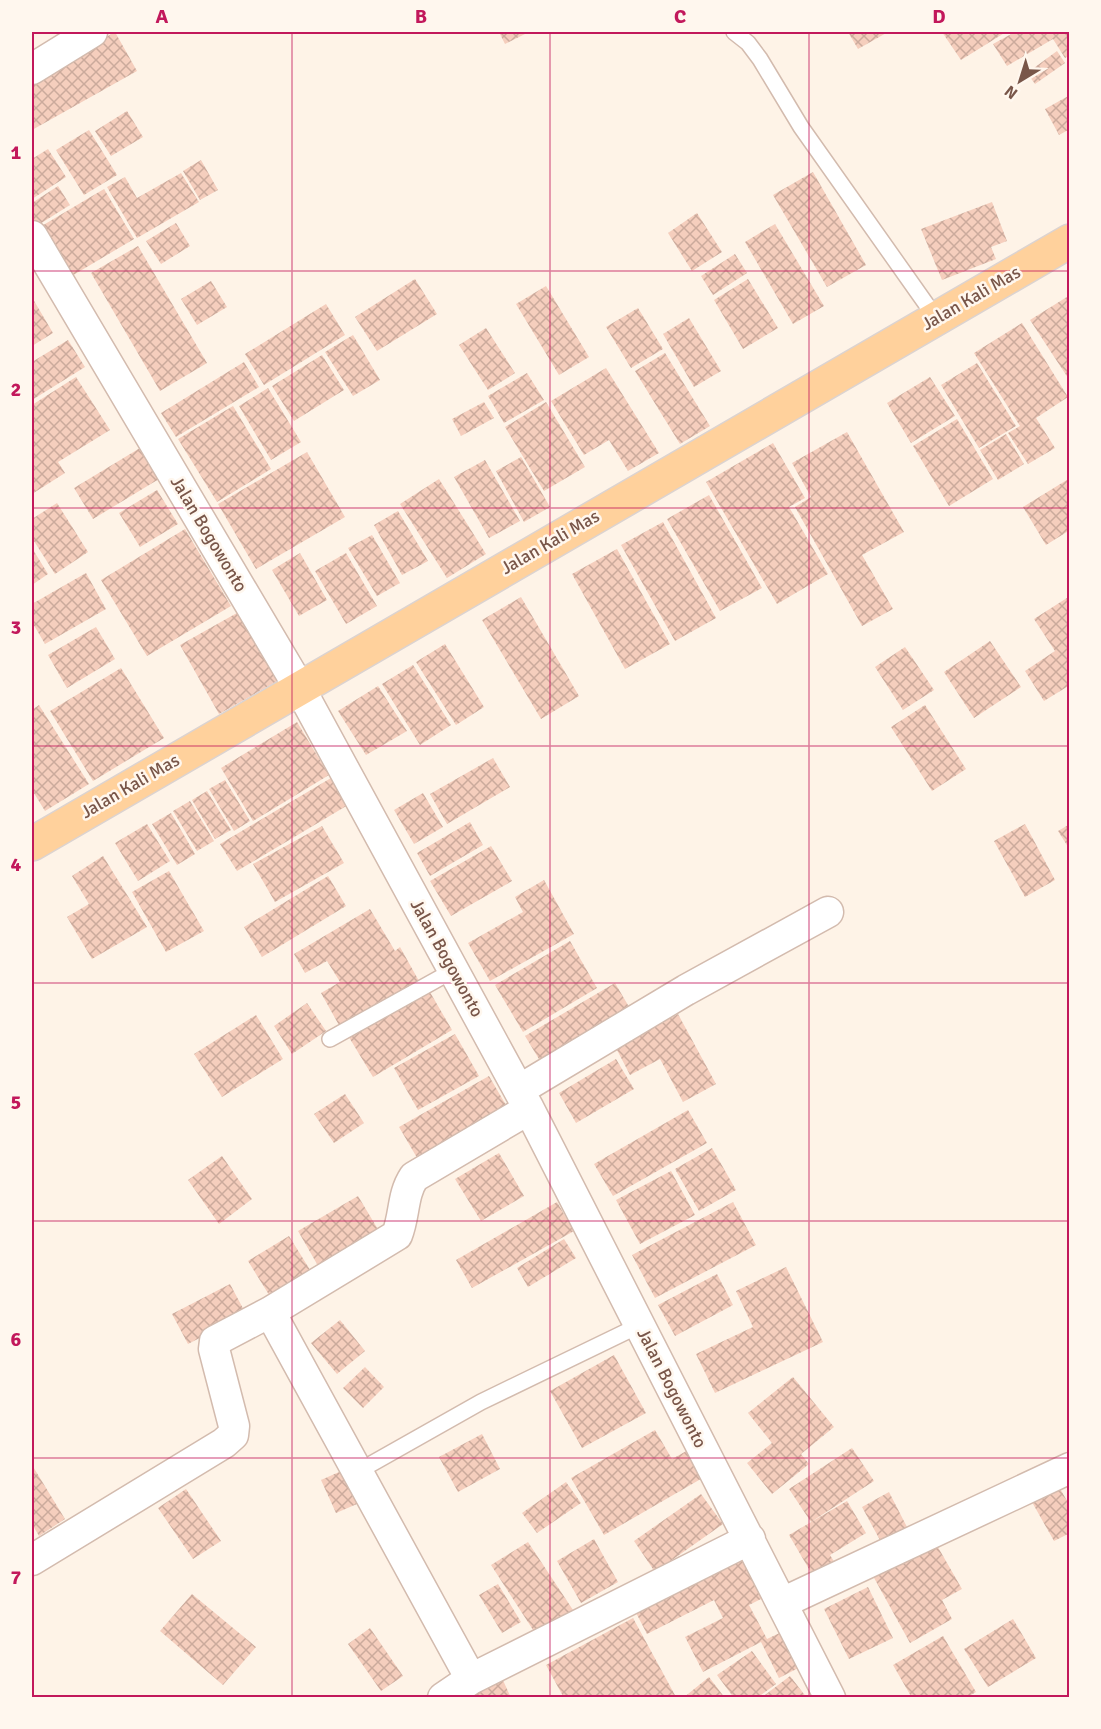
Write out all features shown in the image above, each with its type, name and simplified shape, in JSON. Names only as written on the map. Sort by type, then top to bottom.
[{"type":"main road","name":"Jalan Kali Mas","points":[[32,844],[1070,241]]},
{"type":"street","points":[[32,69],[92,32]]},
{"type":"street","name":"Jalan Bogowonto","points":[[32,236],[299,687],[454,970],[524,1100],[830,1698]]},
{"type":"street","points":[[32,1560],[155,1486],[233,1435],[234,1426],[214,1348],[215,1341],[270,1312],[397,1234],[402,1222],[405,1191],[414,1177],[686,990],[828,912]]},
{"type":"street","points":[[270,1312],[471,1679]]},
{"type":"street","points":[[782,1603],[1070,1468]]},
{"type":"street","points":[[443,1698],[471,1679],[750,1539]]},
{"type":"lane","points":[[734,32],[760,59],[801,127],[936,318]]},
{"type":"lane","points":[[330,1038],[454,970]]},
{"type":"lane","points":[[357,1472],[481,1402],[640,1325]]},
{"type":"building","points":[[115,32],[137,71],[32,130],[32,79]]},
{"type":"building","points":[[499,32],[529,32],[505,44]]},
{"type":"building","points":[[848,32],[888,32],[858,49]]},
{"type":"building","points":[[942,32],[1006,32],[961,60]]},
{"type":"building","points":[[1015,32],[1070,32],[1070,55],[1065,58],[1053,39],[1007,66],[993,44]]},
{"type":"building","points":[[1057,51],[1065,63],[1035,84],[1027,73]]},
{"type":"building","points":[[1070,95],[1070,129],[1059,135],[1045,109]]},
{"type":"building","points":[[127,111],[143,137],[111,156],[95,131]]},
{"type":"building","points":[[89,130],[117,175],[84,195],[56,150]]},
{"type":"building","points":[[48,149],[66,177],[32,199],[32,159]]},
{"type":"building","points":[[201,160],[218,190],[200,200],[183,171]]},
{"type":"building","points":[[813,172],[866,265],[827,287],[773,195]]},
{"type":"building","points":[[181,173],[199,202],[137,238],[107,187],[125,177],[137,198]]},
{"type":"building","points":[[58,186],[70,205],[35,227],[32,221],[32,203]]},
{"type":"building","points":[[104,189],[134,239],[70,277],[40,227]]},
{"type":"building","points":[[992,202],[1007,241],[991,247],[996,259],[942,280],[921,229]]},
{"type":"building","points":[[697,213],[722,252],[692,271],[668,233]]},
{"type":"building","points":[[176,223],[190,246],[161,264],[146,241]]},
{"type":"building","points":[[775,224],[824,306],[793,324],[745,242]]},
{"type":"building","points":[[138,246],[207,363],[160,391],[91,273]]},
{"type":"building","points":[[735,254],[747,273],[713,295],[701,276]]},
{"type":"building","points":[[415,279],[437,314],[377,351],[355,317]]},
{"type":"building","points":[[748,279],[778,328],[743,349],[714,300]]},
{"type":"building","points":[[211,281],[227,307],[197,325],[181,299]]},
{"type":"building","points":[[546,286],[589,357],[559,375],[516,304]]},
{"type":"building","points":[[1070,295],[1070,381],[1030,320]]},
{"type":"building","points":[[32,300],[53,333],[32,346]]},
{"type":"building","points":[[326,304],[345,335],[264,385],[245,354]]},
{"type":"building","points":[[638,308],[663,349],[631,368],[606,327]]},
{"type":"building","points":[[689,318],[721,371],[694,387],[663,334]]},
{"type":"building","points":[[1022,323],[1068,397],[1036,418],[1055,448],[1028,464],[1008,433],[1020,426],[974,353]]},
{"type":"building","points":[[486,328],[515,373],[488,390],[459,345]]},
{"type":"building","points":[[353,335],[380,380],[353,396],[325,352]]},
{"type":"building","points":[[68,340],[85,367],[32,400],[32,362]]},
{"type":"building","points":[[665,353],[710,426],[680,444],[635,371]]},
{"type":"building","points":[[322,355],[344,390],[294,421],[272,386]]},
{"type":"building","points":[[244,362],[259,387],[176,437],[161,413]]},
{"type":"building","points":[[977,363],[1016,426],[979,448],[941,385]]},
{"type":"building","points":[[606,368],[659,453],[628,471],[609,440],[584,455],[551,401]]},
{"type":"building","points":[[527,373],[544,400],[504,423],[488,396]]},
{"type":"building","points":[[76,377],[110,430],[58,462],[65,473],[32,494],[32,405]]},
{"type":"building","points":[[930,377],[955,416],[911,443],[887,403]]},
{"type":"building","points":[[268,388],[301,442],[271,460],[239,406]]},
{"type":"building","points":[[484,402],[494,418],[461,436],[452,419]]},
{"type":"building","points":[[546,402],[585,467],[544,491],[505,427]]},
{"type":"building","points":[[233,406],[271,469],[217,502],[178,439]]},
{"type":"building","points":[[957,419],[993,479],[949,506],[913,446]]},
{"type":"building","points":[[847,432],[904,532],[862,555],[893,609],[862,626],[795,507],[811,497],[792,463]]},
{"type":"building","points":[[1006,434],[1024,464],[998,480],[980,450]]},
{"type":"building","points":[[773,443],[805,498],[789,507],[828,574],[777,604],[706,482]]},
{"type":"building","points":[[140,448],[159,479],[93,519],[74,488]]},
{"type":"building","points":[[307,452],[345,517],[256,569],[218,504]]},
{"type":"building","points":[[521,457],[550,507],[524,522],[496,471]]},
{"type":"building","points":[[485,460],[520,521],[489,538],[454,477]]},
{"type":"building","points":[[1070,478],[1070,530],[1046,545],[1023,507]]},
{"type":"building","points":[[439,479],[486,554],[447,578],[400,504]]},
{"type":"building","points":[[157,490],[178,524],[140,547],[119,513]]},
{"type":"building","points":[[709,495],[762,588],[720,611],[667,519]]},
{"type":"building","points":[[57,503],[88,552],[55,574],[32,538],[32,519]]},
{"type":"building","points":[[398,511],[428,561],[402,575],[374,525]]},
{"type":"building","points":[[663,522],[716,618],[675,641],[621,545]]},
{"type":"building","points":[[185,529],[231,606],[147,656],[101,580]]},
{"type":"building","points":[[372,535],[400,583],[377,596],[348,548]]},
{"type":"building","points":[[32,548],[48,574],[32,585]]},
{"type":"building","points":[[617,549],[670,644],[625,669],[572,574]]},
{"type":"building","points":[[300,553],[327,600],[299,616],[272,570]]},
{"type":"building","points":[[346,553],[377,606],[346,624],[315,571]]},
{"type":"building","points":[[86,573],[106,609],[45,644],[32,622],[32,604]]},
{"type":"building","points":[[1070,596],[1070,685],[1044,701],[1025,671],[1055,651],[1034,619]]},
{"type":"building","points":[[521,597],[579,696],[541,719],[482,620]]},
{"type":"building","points":[[244,609],[283,678],[219,714],[180,645]]},
{"type":"building","points":[[96,627],[115,659],[67,688],[48,655]]},
{"type":"building","points":[[990,641],[1021,687],[974,718],[944,672]]},
{"type":"building","points":[[445,644],[484,707],[456,725],[416,662]]},
{"type":"building","points":[[905,647],[934,690],[903,710],[875,667]]},
{"type":"building","points":[[413,665],[451,725],[420,745],[382,684]]},
{"type":"building","points":[[121,668],[164,738],[93,781],[50,711]]},
{"type":"building","points":[[378,686],[407,731],[366,755],[338,711]]},
{"type":"building","points":[[39,705],[89,784],[45,811],[32,790],[32,710]]},
{"type":"building","points":[[925,705],[966,769],[932,791],[891,727]]},
{"type":"building","points":[[297,722],[329,775],[253,821],[221,768]]},
{"type":"building","points":[[493,758],[510,787],[447,824],[430,794]]},
{"type":"building","points":[[331,778],[348,805],[237,871],[220,844]]},
{"type":"building","points":[[225,780],[250,821],[234,831],[209,789]]},
{"type":"building","points":[[207,791],[231,830],[215,839],[192,800]]},
{"type":"building","points":[[423,793],[443,827],[414,844],[394,810]]},
{"type":"building","points":[[190,801],[214,841],[197,851],[173,811]]},
{"type":"building","points":[[171,813],[195,854],[177,865],[152,824]]},
{"type":"building","points":[[470,822],[483,845],[430,876],[417,853]]},
{"type":"building","points":[[147,824],[170,861],[138,881],[115,843]]},
{"type":"building","points":[[1025,824],[1055,880],[1025,897],[994,841]]},
{"type":"building","points":[[1070,824],[1070,850],[1058,831]]},
{"type":"building","points":[[322,826],[344,863],[275,902],[253,864]]},
{"type":"building","points":[[491,846],[512,881],[451,916],[430,881]]},
{"type":"building","points":[[103,856],[147,927],[92,959],[67,917],[89,904],[72,876]]},
{"type":"building","points":[[169,871],[204,931],[166,952],[132,892]]},
{"type":"building","points":[[328,876],[346,906],[262,957],[244,927]]},
{"type":"building","points":[[544,880],[574,934],[490,981],[468,943],[523,912],[515,897]]},
{"type":"building","points":[[370,909],[395,951],[400,947],[419,981],[340,1027],[321,993],[340,982],[327,961],[305,973],[294,954]]},
{"type":"building","points":[[570,941],[597,988],[523,1032],[495,985]]},
{"type":"building","points":[[615,983],[635,1017],[545,1069],[525,1036]]},
{"type":"building","points":[[427,987],[452,1030],[373,1077],[347,1034]]},
{"type":"building","points":[[307,1003],[326,1031],[292,1054],[274,1026]]},
{"type":"building","points":[[678,1014],[716,1084],[683,1102],[660,1059],[630,1075],[616,1048]]},
{"type":"building","points":[[256,1015],[283,1059],[222,1097],[194,1054]]},
{"type":"building","points":[[455,1034],[479,1076],[418,1110],[394,1068]]},
{"type":"building","points":[[616,1059],[634,1089],[576,1123],[559,1093]]},
{"type":"building","points":[[489,1076],[513,1117],[423,1168],[399,1127]]},
{"type":"building","points":[[345,1094],[364,1123],[334,1143],[314,1114]]},
{"type":"building","points":[[688,1110],[707,1143],[613,1196],[594,1164]]},
{"type":"building","points":[[712,1148],[736,1190],[699,1211],[675,1169]]},
{"type":"building","points":[[499,1153],[524,1196],[481,1221],[455,1179]]},
{"type":"building","points":[[222,1156],[252,1199],[219,1224],[188,1180]]},
{"type":"building","points":[[671,1171],[695,1215],[640,1244],[616,1200]]},
{"type":"building","points":[[358,1196],[382,1236],[321,1271],[298,1231]]},
{"type":"building","points":[[557,1202],[574,1231],[472,1288],[456,1260]]},
{"type":"building","points":[[733,1202],[756,1245],[655,1298],[632,1255]]},
{"type":"building","points":[[289,1236],[312,1273],[271,1298],[248,1261]]},
{"type":"building","points":[[564,1239],[576,1258],[528,1287],[517,1268]]},
{"type":"building","points":[[786,1267],[823,1342],[715,1393],[696,1354],[753,1327],[736,1291]]},
{"type":"building","points":[[717,1274],[733,1305],[675,1336],[658,1305]]},
{"type":"building","points":[[230,1284],[246,1314],[188,1344],[172,1314]]},
{"type":"building","points":[[340,1320],[365,1351],[337,1374],[311,1343]]},
{"type":"building","points":[[614,1355],[646,1413],[582,1448],[550,1391]]},
{"type":"building","points":[[365,1367],[384,1387],[363,1408],[343,1388]]},
{"type":"building","points":[[793,1377],[834,1427],[801,1454],[809,1464],[772,1494],[747,1463],[772,1443],[748,1413]]},
{"type":"building","points":[[655,1430],[672,1459],[690,1449],[706,1476],[604,1535],[571,1478]]},
{"type":"building","points":[[482,1434],[500,1469],[458,1492],[439,1457]]},
{"type":"building","points":[[852,1448],[874,1481],[811,1522],[789,1489]]},
{"type":"building","points":[[32,1465],[65,1519],[39,1536],[32,1524]]},
{"type":"building","points":[[348,1468],[364,1501],[336,1513],[321,1480]]},
{"type":"building","points":[[1055,1480],[1070,1506],[1070,1533],[1054,1541],[1028,1495]]},
{"type":"building","points":[[566,1482],[581,1503],[537,1533],[522,1513]]},
{"type":"building","points":[[186,1489],[221,1541],[193,1559],[158,1508]]},
{"type":"building","points":[[889,1492],[907,1527],[881,1542],[862,1507]]},
{"type":"building","points":[[701,1494],[723,1524],[655,1572],[634,1541]]},
{"type":"building","points":[[847,1501],[866,1533],[830,1555],[838,1568],[816,1581],[789,1535]]},
{"type":"building","points":[[594,1539],[618,1582],[581,1603],[557,1561]]},
{"type":"building","points":[[528,1542],[573,1610],[535,1633],[491,1565]]},
{"type":"building","points":[[935,1542],[962,1589],[942,1600],[952,1619],[910,1643],[873,1576]]},
{"type":"building","points":[[747,1549],[771,1594],[749,1605],[767,1639],[792,1627],[810,1662],[779,1678],[761,1642],[703,1672],[685,1637],[723,1618],[714,1600],[647,1634],[633,1607]]},
{"type":"building","points":[[498,1584],[521,1622],[502,1633],[479,1595]]},
{"type":"building","points":[[868,1587],[893,1638],[849,1659],[824,1609]]},
{"type":"building","points":[[192,1594],[256,1647],[223,1685],[160,1631]]},
{"type":"building","points":[[633,1618],[676,1697],[564,1698],[546,1665]]},
{"type":"building","points":[[1013,1619],[1036,1658],[988,1687],[964,1649]]},
{"type":"building","points":[[370,1628],[403,1676],[381,1691],[348,1644]]},
{"type":"building","points":[[943,1636],[976,1692],[966,1698],[912,1698],[893,1665]]},
{"type":"building","points":[[752,1651],[776,1684],[757,1698],[734,1698],[717,1675]]},
{"type":"building","points":[[790,1676],[807,1698],[761,1698]]},
{"type":"building","points":[[709,1677],[725,1698],[683,1698]]},
{"type":"building","points":[[502,1678],[511,1698],[457,1698]]}]
